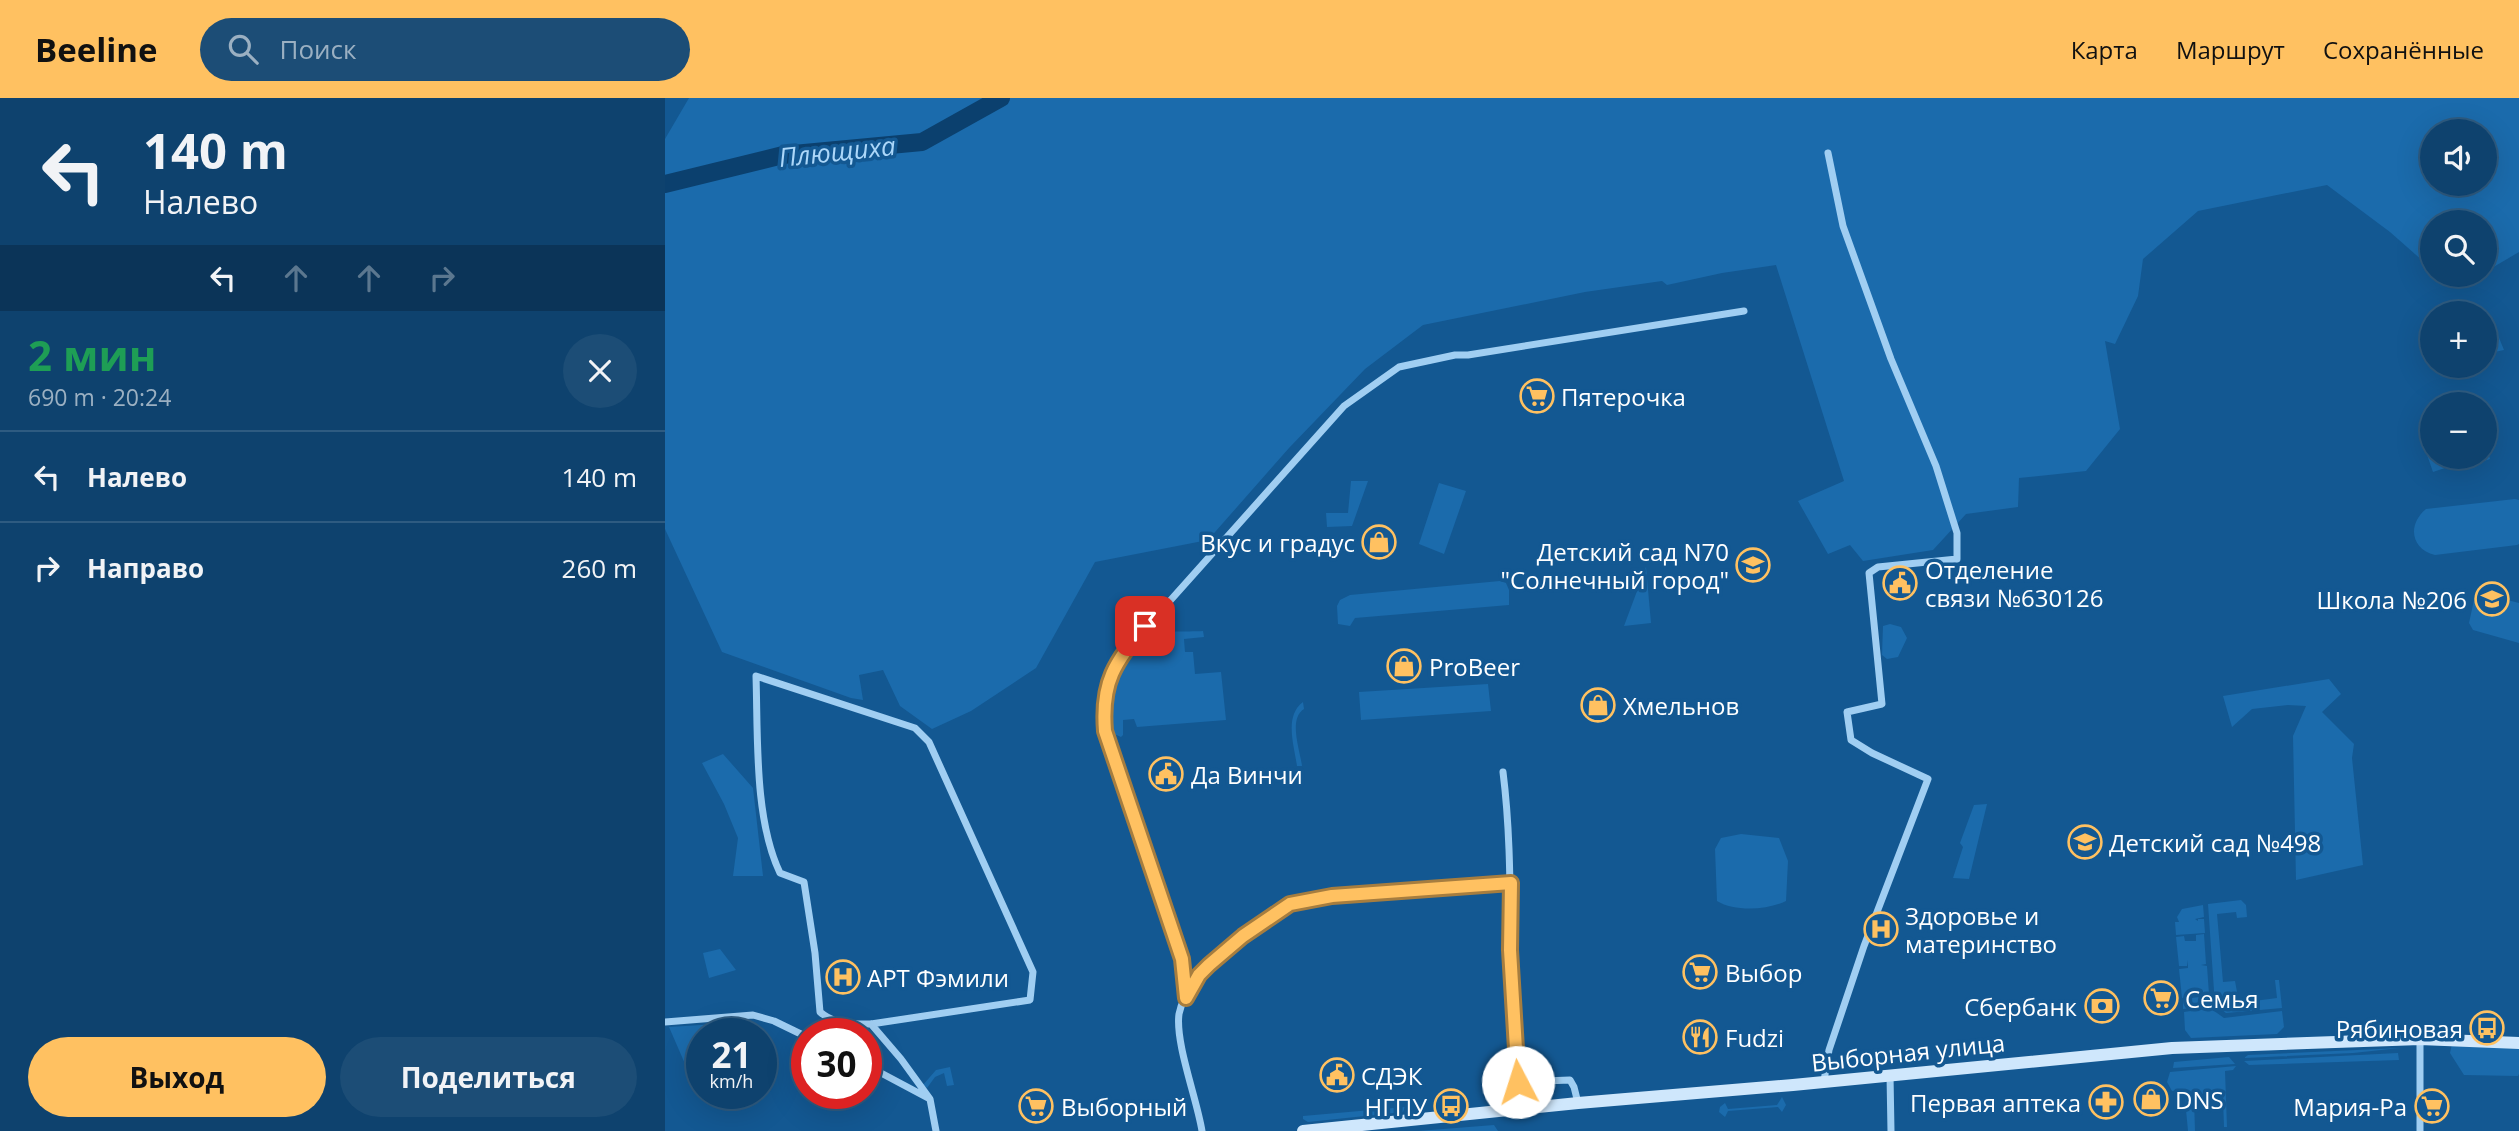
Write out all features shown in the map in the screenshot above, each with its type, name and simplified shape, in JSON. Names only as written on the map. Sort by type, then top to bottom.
[{"type":"main road","name":"Выборная улица","points":[[1303,1131],[2172,1048],[2420,1039],[2519,1043]]},
{"type":"street","points":[[1825,1082],[1829,1050],[1864,946],[1928,779],[1872,753],[1851,740],[1847,712],[1882,704],[1869,573],[1878,566],[1957,559],[1957,533],[1936,466],[1891,359],[1843,226],[1828,153]]},
{"type":"street","points":[[1186,998],[1182,959],[1105,731],[1105,698],[1111,673],[1125,651],[1343,406],[1399,367],[1455,355],[1744,310]]},
{"type":"street","points":[[755,676],[915,729],[929,743],[1033,972],[1030,1000],[871,1024],[845,1024],[820,1012],[815,953],[804,882],[780,873],[772,856],[765,824],[755,676]]},
{"type":"street","points":[[1503,772],[1511,883],[1510,950],[1518,1082],[1570,1080],[1578,1103]]},
{"type":"street","points":[[1202,1131],[1179,1014],[1199,975],[1243,936],[1290,904],[1332,896],[1511,883]]},
{"type":"street","points":[[665,1022],[753,1015],[791,1029]]},
{"type":"street","points":[[882,1037],[930,1099],[936,1131]]},
{"type":"street","points":[[2420,1039],[2420,1131]]},
{"type":"street","points":[[882,1074],[930,1099]]},
{"type":"street","points":[[1890,1074],[1891,1131]]},
{"type":"shaded area","points":[[689,98],[2519,98],[2519,252],[2497,265],[2497,210],[2420,210],[2420,258],[2390,232],[2327,185],[2198,211],[2143,259],[2138,296],[2115,344],[2105,341],[2120,429],[2086,471],[2019,478],[2018,507],[1966,514],[1933,550],[1863,561],[1850,545],[1828,554],[1798,501],[1844,481],[1776,265],[1667,285],[1662,281],[1585,292],[1423,325],[1365,369],[1289,448],[1208,540],[1095,562],[1036,668],[971,711],[932,729],[900,706],[883,670],[859,675],[863,700],[722,652],[665,529],[665,139]]},
{"type":"shaded area","points":[[2497,333],[2504,350],[2497,351]]},
{"type":"shaded area","points":[[1351,481],[1368,481],[1352,526],[1327,527],[1326,513],[1348,513]]},
{"type":"shaded area","points":[[1439,483],[1466,491],[1444,554],[1419,544]]},
{"type":"shaded area","points":[[2519,500],[2517,545],[2435,555],[2421,548],[2414,536],[2416,522],[2426,509]]},
{"type":"shaded area","points":[[1646,567],[1651,623],[1624,626]]},
{"type":"shaded area","points":[[1500,581],[1506,583],[1509,590],[1509,605],[1355,618],[1350,626],[1338,624],[1337,606],[1340,600],[1350,595]]},
{"type":"shaded area","points":[[2484,594],[2519,603],[2519,643],[2473,630],[2469,623],[2474,600]]},
{"type":"shaded area","points":[[1890,624],[1901,627],[1907,638],[1898,657],[1887,659],[1882,655],[1883,626]]},
{"type":"shaded area","points":[[1203,631],[1204,637],[1184,639],[1185,652],[1193,652],[1195,674],[1221,672],[1226,720],[1137,727],[1134,719],[1123,720],[1123,735],[1121,737],[1112,733],[1109,708],[1114,685],[1123,662],[1136,643],[1155,633]]},
{"type":"shaded area","points":[[2329,679],[2341,694],[2322,712],[2354,744],[2352,758],[2363,865],[2296,880],[2293,736],[2306,706],[2252,709],[2232,727],[2223,696]]},
{"type":"shaded area","points":[[1488,684],[1491,711],[1361,720],[1359,692]]},
{"type":"shaded area","points":[[1303,702],[1304,709],[1299,714],[1296,727],[1302,766],[1297,766],[1292,723],[1297,708]]},
{"type":"shaded area","points":[[723,754],[753,788],[763,876],[733,876],[738,838],[702,763]]},
{"type":"shaded area","points":[[1987,804],[1969,879],[1953,878],[1963,847],[1960,843],[1974,805]]},
{"type":"shaded area","points":[[1741,834],[1779,838],[1788,861],[1786,901],[1751,908],[1733,907],[1717,901],[1715,849],[1721,838]]},
{"type":"shaded area","points":[[2241,900],[2246,905],[2247,917],[2237,918],[2236,912],[2217,914],[2223,982],[2235,981],[2239,1003],[2277,998],[2275,980],[2279,980],[2282,1008],[2226,1013],[2215,1005],[2208,904]]},
{"type":"shaded area","points":[[2203,905],[2204,917],[2195,919],[2204,919],[2205,933],[2176,935],[2175,922],[2179,922],[2177,917],[2182,909]]},
{"type":"shaded area","points":[[2204,934],[2206,964],[2201,965],[2207,966],[2209,994],[2182,998],[2179,969],[2188,968],[2188,960],[2187,966],[2179,966],[2176,937],[2184,936],[2185,941],[2196,941],[2196,935]]},
{"type":"shaded area","points":[[720,949],[736,970],[709,978],[703,953]]},
{"type":"shaded area","points":[[2208,996],[2209,1006],[2183,1009],[2183,999]]},
{"type":"shaded area","points":[[2210,1008],[2224,1018],[2282,1011],[2284,1027],[2277,1034],[2191,1038],[2185,1030],[2184,1012]]},
{"type":"shaded area","points":[[686,1026],[686,1066],[669,1027]]},
{"type":"shaded area","points":[[2452,1044],[2519,1049],[2519,1074],[2464,1075],[2450,1053]]},
{"type":"shaded area","points":[[2400,1048],[2353,1053],[2244,1058],[2248,1055]]},
{"type":"shaded area","points":[[2398,1053],[2399,1060],[2249,1065],[2244,1061]]},
{"type":"shaded area","points":[[2229,1057],[2235,1064],[2173,1068],[2174,1062]]},
{"type":"shaded area","points":[[2236,1066],[2233,1070],[2225,1071],[2227,1127],[2224,1127],[2223,1098],[2194,1099],[2195,1131],[2188,1131],[2184,1089],[2172,1091],[2167,1082],[2170,1072]]},
{"type":"shaded area","points":[[950,1067],[954,1085],[947,1086],[944,1073],[935,1077],[927,1088],[923,1085],[936,1070]]},
{"type":"shaded area","points":[[1782,1097],[1786,1105],[1782,1112],[1778,1107],[1728,1111],[1725,1117],[1719,1112],[1725,1103],[1728,1109],[1777,1105]]},
{"type":"shaded area","points":[[1405,1107],[1403,1112],[1308,1122],[1303,1119],[1303,1116]]},
{"type":"shaded area","points":[[1494,1125],[1498,1131],[1418,1131]]},
{"type":"waterway","name":"Плющиха","points":[[665,184],[783,155],[922,142],[1001,98]]},
{"type":"place","name":"Пятерочка","points":[[1537,396]]},
{"type":"place","name":"Вкус и градус","points":[[1379,542]]},
{"type":"place","name":"Детский сад N70 \"Солнечный город\"","points":[[1753,565]]},
{"type":"place","name":"Отделение связи №630126","points":[[1900,583]]},
{"type":"place","name":"Школа №206","points":[[2492,599]]},
{"type":"place","name":"ProBeer","points":[[1404,666]]},
{"type":"place","name":"Хмельнов","points":[[1598,705]]},
{"type":"place","name":"Да Винчи","points":[[1166,774]]},
{"type":"place","name":"Детский сад №498","points":[[2085,842]]},
{"type":"place","name":"Здоровье и материнство","points":[[1881,929]]},
{"type":"place","name":"Выбор","points":[[1700,972]]},
{"type":"place","name":"АРТ Фэмили","points":[[843,977]]},
{"type":"place","name":"Семья","points":[[2161,998]]},
{"type":"place","name":"Сбербанк","points":[[2102,1006]]},
{"type":"place","name":"Рябиновая","points":[[2487,1028]]},
{"type":"place","name":"Fudzi","points":[[1700,1037]]},
{"type":"place","name":"СДЭК","points":[[1337,1075]]},
{"type":"place","name":"DNS","points":[[2151,1099]]},
{"type":"place","name":"Первая аптека","points":[[2106,1102]]},
{"type":"place","name":"Выборный","points":[[1036,1106]]},
{"type":"place","name":"НГПУ","points":[[1451,1106]]},
{"type":"place","name":"Мария-Ра","points":[[2432,1106]]},
{"type":"route","points":[[1145,626],[1118,659],[1111,673],[1103,711],[1105,731],[1182,959],[1186,998],[1199,975],[1209,965],[1243,936],[1290,904],[1332,896],[1511,883],[1510,950],[1518,1082]]}]
